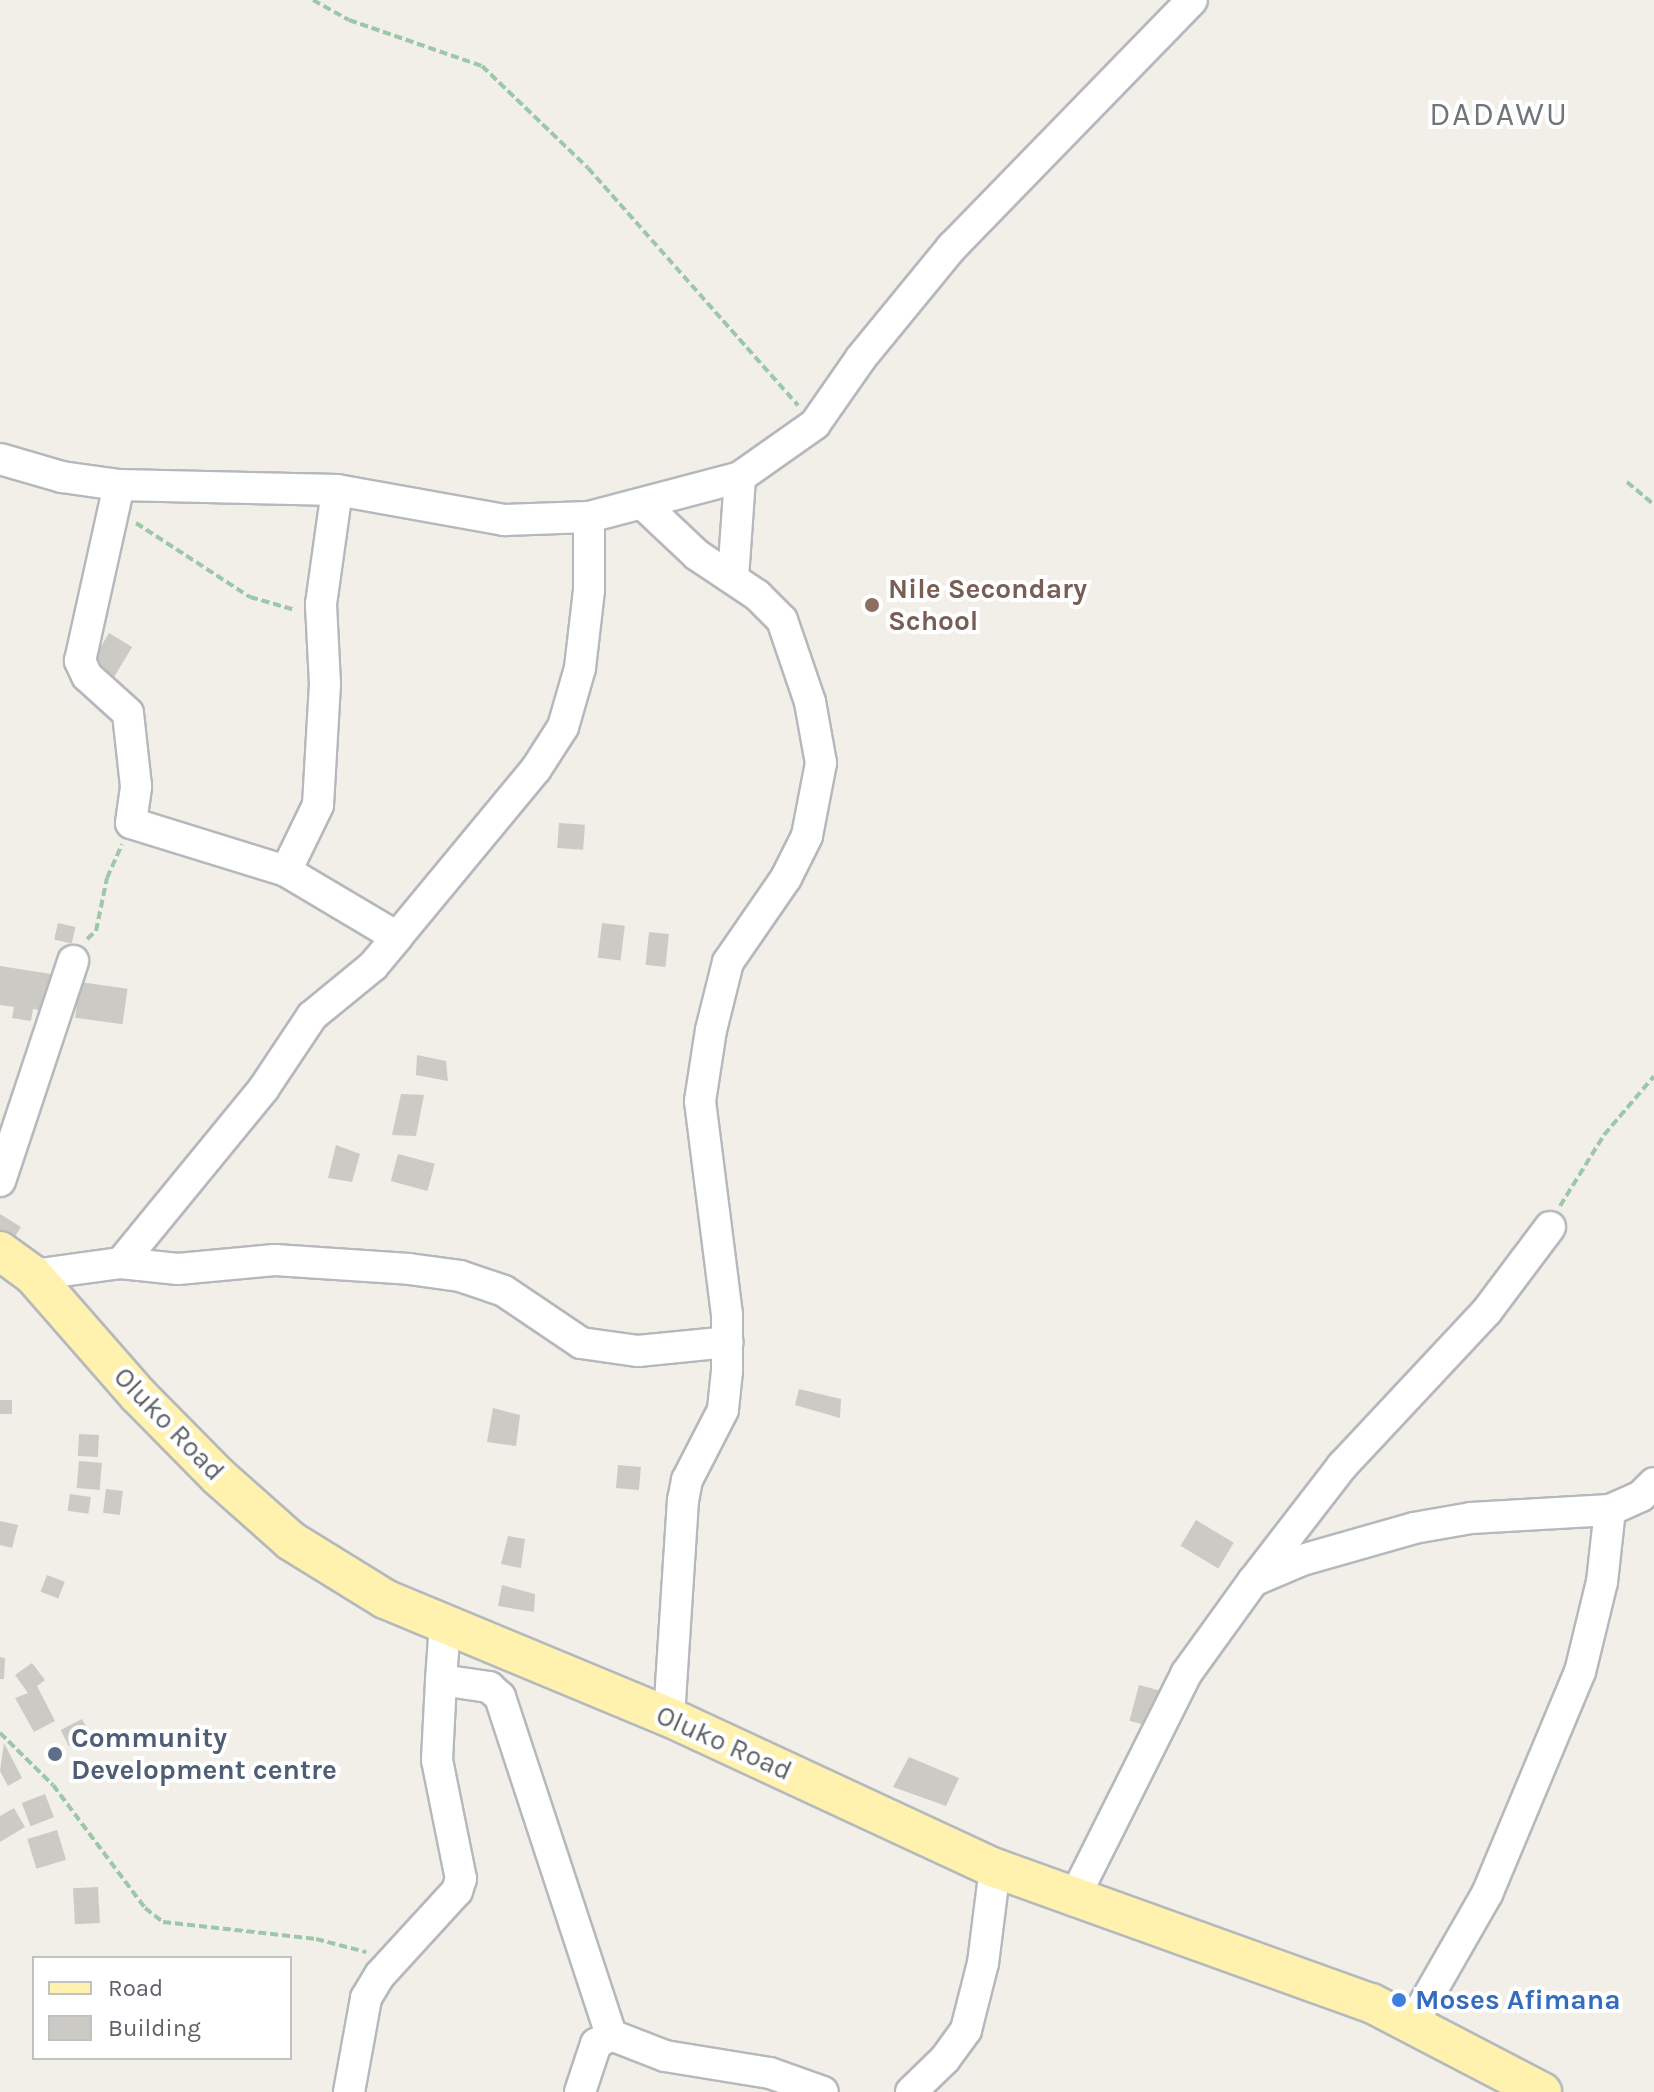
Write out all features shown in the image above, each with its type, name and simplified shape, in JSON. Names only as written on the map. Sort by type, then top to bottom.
[{"type":"main road","name":"Oluko Road","points":[[0,1251],[33,1275],[138,1395],[291,1541],[385,1599],[669,1717],[995,1868],[1073,1900],[1205,1941],[1413,2023],[1542,2092]]},
{"type":"street","points":[[0,459],[116,497],[337,490],[504,520],[589,517],[644,505],[740,477],[815,424],[861,358],[952,247],[1192,0]]},
{"type":"street","points":[[733,578],[740,477]]},
{"type":"street","points":[[286,871],[318,805],[325,684],[321,604],[337,490]]},
{"type":"street","points":[[116,497],[80,661],[87,676],[128,713],[136,786],[131,823],[286,871],[397,937]]},
{"type":"street","points":[[644,505],[697,555],[733,578],[782,620],[810,702],[821,763],[807,836],[786,878],[728,962],[711,1030],[700,1101],[728,1342],[723,1410],[687,1480],[683,1500],[669,1717]]},
{"type":"street","points":[[121,1263],[264,1088],[312,1016],[373,966],[536,769],[563,727],[580,668],[589,590],[589,517]]},
{"type":"street","points":[[0,1181],[73,961]]},
{"type":"street","points":[[1073,1900],[1186,1674],[1342,1466],[1487,1311],[1550,1227]]},
{"type":"street","points":[[33,1275],[121,1263],[178,1269],[275,1260],[409,1269],[460,1276],[504,1291],[581,1343],[638,1351],[728,1342]]},
{"type":"street","points":[[1253,1581],[1302,1560],[1414,1528],[1471,1518],[1610,1510],[1650,1491]]},
{"type":"street","points":[[1413,2023],[1487,1894],[1580,1672],[1602,1582],[1610,1510]]},
{"type":"street","points":[[349,2092],[366,1998],[396,1959],[457,1891],[461,1879],[437,1760],[445,1624]]},
{"type":"street","points":[[441,1680],[489,1687],[500,1697],[611,2035]]},
{"type":"street","points":[[911,2092],[945,2059],[966,2030],[983,1963],[995,1868]]},
{"type":"street","points":[[580,2092],[596,2044],[611,2035]]},
{"type":"street","points":[[611,2035],[665,2056],[770,2073],[823,2092]]},
{"type":"path","points":[[313,0],[349,20],[482,66],[588,168],[815,424]]},
{"type":"path","points":[[1627,482],[1654,505]]},
{"type":"path","points":[[116,497],[250,597],[295,610],[321,604]]},
{"type":"path","points":[[73,961],[96,931],[107,878],[131,823]]},
{"type":"path","points":[[1550,1227],[1573,1179],[1654,1076]]},
{"type":"path","points":[[0,1733],[53,1785],[145,1908],[163,1922],[316,1939],[396,1959]]},
{"type":"building","points":[[109,633],[132,647],[113,679],[89,666]]},
{"type":"building","points":[[559,823],[585,825],[583,850],[557,848]]},
{"type":"building","points":[[58,923],[76,927],[72,944],[54,940]]},
{"type":"building","points":[[602,923],[625,926],[621,961],[598,958]]},
{"type":"building","points":[[649,932],[669,934],[665,967],[646,965]]},
{"type":"building","points":[[0,966],[51,974],[46,1011],[33,1009],[31,1021],[12,1018],[14,1007],[0,1005]]},
{"type":"building","points":[[80,982],[128,989],[123,1024],[75,1018]]},
{"type":"building","points":[[417,1055],[446,1061],[448,1081],[416,1075]]},
{"type":"building","points":[[401,1094],[424,1095],[416,1136],[392,1135]]},
{"type":"building","points":[[336,1145],[360,1154],[352,1182],[328,1178]]},
{"type":"building","points":[[398,1154],[435,1164],[427,1191],[391,1181]]},
{"type":"building","points":[[0,1214],[21,1227],[12,1241],[0,1233]]},
{"type":"building","points":[[799,1389],[841,1399],[840,1418],[795,1405]]},
{"type":"building","points":[[0,1400],[12,1400],[12,1414],[0,1414]]},
{"type":"building","points":[[493,1408],[520,1415],[516,1446],[487,1442]]},
{"type":"building","points":[[79,1434],[99,1435],[98,1457],[78,1456]]},
{"type":"building","points":[[79,1461],[102,1463],[100,1490],[77,1488]]},
{"type":"building","points":[[618,1465],[641,1467],[639,1490],[616,1488]]},
{"type":"building","points":[[106,1489],[123,1491],[120,1515],[103,1513]]},
{"type":"building","points":[[70,1494],[91,1497],[88,1514],[68,1511]]},
{"type":"building","points":[[1196,1520],[1234,1543],[1218,1568],[1181,1546]]},
{"type":"building","points":[[0,1521],[18,1525],[12,1548],[0,1545]]},
{"type":"building","points":[[508,1536],[525,1539],[521,1568],[501,1564]]},
{"type":"building","points":[[47,1575],[65,1582],[58,1599],[41,1592]]},
{"type":"building","points":[[502,1585],[535,1594],[534,1612],[498,1606]]},
{"type":"building","points":[[0,1657],[5,1658],[4,1679],[0,1679]]},
{"type":"building","points":[[32,1663],[45,1680],[37,1686],[55,1721],[34,1732],[15,1698],[28,1693],[15,1675]]},
{"type":"building","points":[[1139,1685],[1161,1691],[1152,1727],[1129,1721]]},
{"type":"building","points":[[82,1719],[90,1735],[69,1746],[61,1730]]},
{"type":"building","points":[[4,1743],[22,1778],[8,1786],[0,1771]]},
{"type":"building","points":[[909,1757],[959,1778],[946,1806],[893,1787]]},
{"type":"building","points":[[45,1794],[54,1817],[31,1826],[22,1803]]},
{"type":"building","points":[[14,1808],[25,1827],[0,1842],[0,1816]]},
{"type":"building","points":[[57,1830],[66,1860],[36,1869],[27,1839]]},
{"type":"building","points":[[98,1887],[100,1923],[75,1924],[73,1888]]},
{"type":"place","name":"Nile Secondary School","points":[[872,605]]},
{"type":"place","name":"Community Development centre","points":[[55,1754]]},
{"type":"place","name":"Moses Afimana","points":[[1399,2000]]},
{"type":"district","name":"DADAWU","points":[[1499,115]]}]
